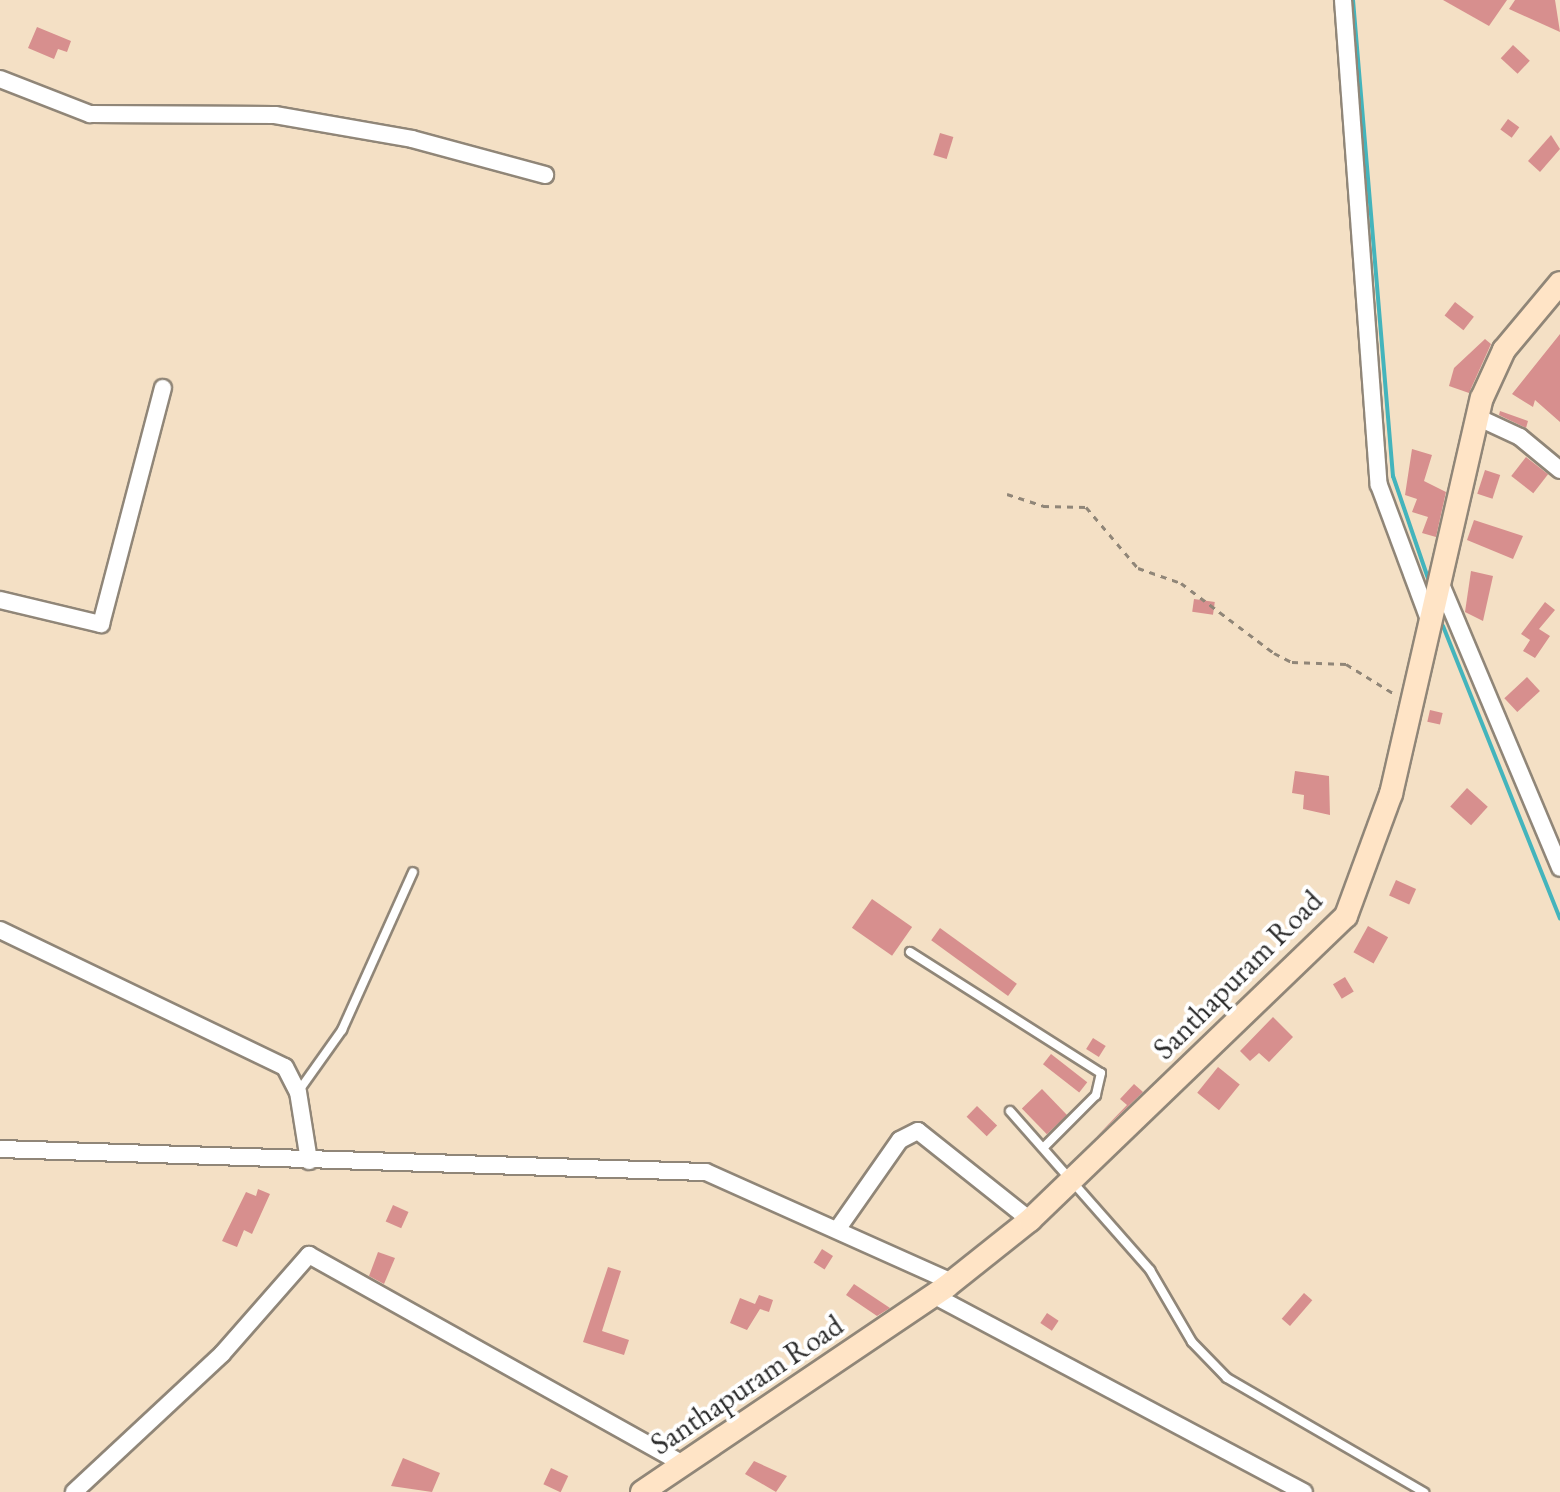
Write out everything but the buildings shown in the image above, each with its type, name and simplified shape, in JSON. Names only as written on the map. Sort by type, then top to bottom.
[{"type":"main road","name":"Santhapuram Road","points":[[642,1492],[943,1288],[1030,1220],[1073,1183],[1346,916],[1391,794],[1438,577],[1477,417],[1504,350],[1560,283]]},
{"type":"street","points":[[1343,0],[1379,485],[1430,622]]},
{"type":"street","points":[[0,79],[90,114],[275,115],[412,139],[545,175]]},
{"type":"street","points":[[0,600],[101,624],[163,388]]},
{"type":"street","points":[[1477,417],[1520,437],[1560,470]]},
{"type":"street","points":[[1438,577],[1560,868]]},
{"type":"street","points":[[0,930],[265,1053],[285,1067],[298,1092],[309,1161]]},
{"type":"street","points":[[839,1227],[900,1140],[918,1131],[1030,1220]]},
{"type":"street","points":[[0,1149],[706,1172],[839,1227],[1304,1492]]},
{"type":"street","points":[[74,1492],[222,1354],[309,1255],[683,1464]]},
{"type":"lane","points":[[298,1092],[342,1030],[413,872]]},
{"type":"lane","points":[[910,952],[1101,1073],[1096,1095],[1044,1147]]},
{"type":"lane","points":[[1010,1111],[1150,1270],[1192,1342],[1238,1388],[1424,1492]]},
{"type":"path","points":[[1007,494],[1043,506],[1086,507],[1138,568],[1181,583],[1274,653],[1292,662],[1346,664],[1412,702]]},
{"type":"waterway","points":[[1353,0],[1393,476],[1429,581]]},
{"type":"waterway","points":[[1443,626],[1560,918]]}]
